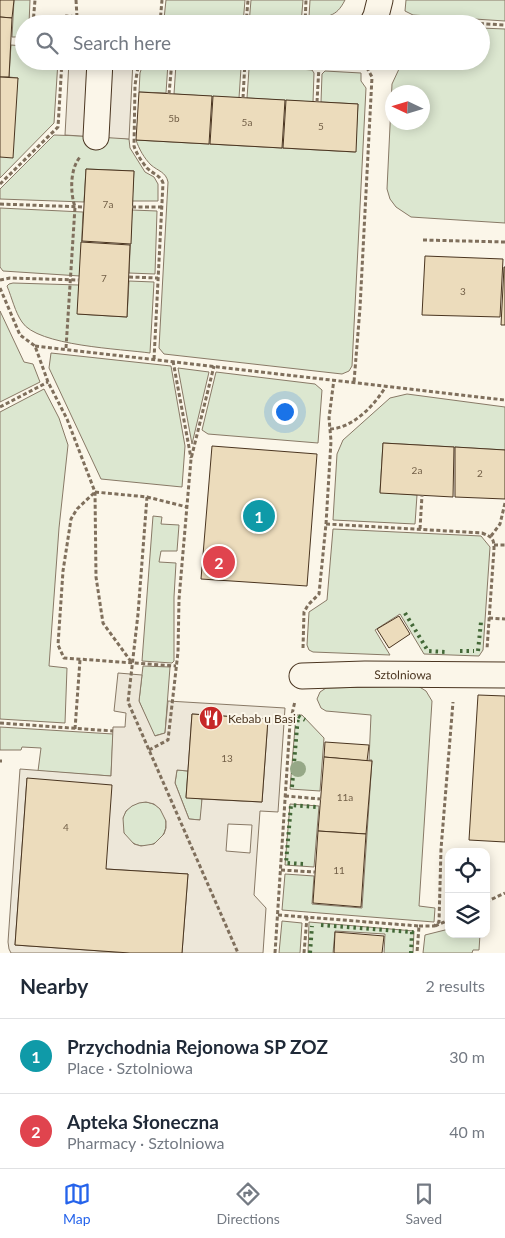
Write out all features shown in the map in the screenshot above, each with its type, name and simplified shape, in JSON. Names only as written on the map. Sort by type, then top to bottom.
[{"type":"street","points":[[96,137],[100,70]]},
{"type":"street","name":"Sztolniowa","points":[[302,676],[365,674],[505,675]]},
{"type":"path","points":[[34,15],[35,0]]},
{"type":"path","points":[[76,0],[77,15]]},
{"type":"path","points":[[161,15],[162,0]]},
{"type":"path","points":[[247,15],[248,0]]},
{"type":"path","points":[[305,15],[306,0]]},
{"type":"path","points":[[376,13],[399,15]]},
{"type":"path","points":[[490,23],[505,24]]},
{"type":"path","points":[[0,184],[58,127],[61,70]]},
{"type":"path","points":[[137,70],[134,85],[134,146],[148,168],[161,177],[163,183],[154,359]]},
{"type":"path","points":[[169,94],[171,70]]},
{"type":"path","points":[[242,98],[244,70]]},
{"type":"path","points":[[317,102],[320,70]]},
{"type":"path","points":[[354,382],[360,308],[372,77],[368,70]]},
{"type":"path","points":[[66,348],[75,207],[72,197],[74,165],[96,137]]},
{"type":"path","points":[[0,204],[83,207]]},
{"type":"path","points":[[132,207],[162,207]]},
{"type":"path","points":[[423,240],[505,242]]},
{"type":"path","points":[[129,277],[158,278]]},
{"type":"path","points":[[0,280],[10,278],[79,280]]},
{"type":"path","points":[[0,288],[20,335],[35,346],[66,348],[505,400]]},
{"type":"path","points":[[0,302],[5,302]]},
{"type":"path","points":[[35,346],[48,382],[67,419],[95,492],[96,577],[103,623],[132,664]]},
{"type":"path","points":[[174,361],[191,459]]},
{"type":"path","points":[[149,750],[168,740],[178,652],[178,599],[191,459],[214,366]]},
{"type":"path","points":[[304,612],[319,594],[331,456],[329,418],[334,379]]},
{"type":"path","points":[[0,407],[48,382]]},
{"type":"path","points":[[330,430],[340,429],[349,425],[379,398],[386,386]]},
{"type":"path","points":[[95,492],[147,497],[187,506]]},
{"type":"path","points":[[95,492],[71,519],[63,571],[58,645],[64,658],[176,666]]},
{"type":"path","points":[[420,529],[422,495]]},
{"type":"path","points":[[147,497],[138,614],[128,702],[238,953]]},
{"type":"path","points":[[491,536],[500,524],[505,503]]},
{"type":"path","points":[[326,524],[482,533],[491,536],[494,540],[494,545],[487,651]]},
{"type":"path","points":[[494,545],[505,545]]},
{"type":"path","points":[[489,618],[505,619]]},
{"type":"path","points":[[75,729],[80,660]]},
{"type":"path","points":[[276,953],[290,723],[302,676]]},
{"type":"path","points":[[434,926],[439,922],[441,849],[451,707],[454,699]]},
{"type":"path","points":[[0,723],[113,731]]},
{"type":"path","points":[[286,796],[321,799]]},
{"type":"path","points":[[281,870],[315,872]]},
{"type":"path","points":[[490,900],[505,893]]},
{"type":"path","points":[[278,915],[419,926],[434,926],[445,922]]},
{"type":"path","points":[[304,953],[307,917]]},
{"type":"path","points":[[417,953],[419,926]]},
{"type":"green space","points":[[14,0],[30,0],[29,15],[15,15],[15,37],[12,37]]},
{"type":"green space","points":[[166,0],[245,0],[244,15],[164,15]]},
{"type":"green space","points":[[251,0],[303,0],[302,15],[250,15]]},
{"type":"green space","points":[[310,0],[345,0],[338,10],[330,15],[309,15]]},
{"type":"green space","points":[[406,0],[505,0],[505,21],[490,20],[490,15],[413,15],[405,11]]},
{"type":"green space","points":[[490,28],[505,29],[505,223],[411,217],[396,207],[390,199],[387,189],[390,130],[430,130],[430,85],[392,85],[399,70],[490,70]]},
{"type":"green space","points":[[11,45],[15,45],[15,70],[57,70],[54,123],[0,178],[0,157],[18,78],[9,77]]},
{"type":"green space","points":[[141,70],[168,70],[166,93],[139,92]]},
{"type":"green space","points":[[176,70],[241,70],[239,98],[174,94]]},
{"type":"green space","points":[[249,70],[312,70],[314,73],[313,102],[247,98]]},
{"type":"green space","points":[[325,71],[361,73],[361,81],[366,88],[352,366],[349,371],[342,374],[164,354],[159,348],[168,182],[164,174],[146,159],[136,140],[355,152],[358,104],[321,102],[322,74]]},
{"type":"green space","points":[[54,135],[129,139],[130,148],[145,172],[154,177],[158,184],[158,201],[132,201],[134,171],[86,169],[84,202],[0,199],[0,189]]},
{"type":"green space","points":[[0,208],[83,212],[80,276],[3,271],[0,267]]},
{"type":"green space","points":[[132,210],[157,211],[155,274],[129,273]]},
{"type":"green space","points":[[129,281],[154,282],[150,353],[81,345],[44,336],[31,330],[22,322],[7,286],[13,283],[79,285],[78,314],[127,317]]},
{"type":"green space","points":[[0,311],[24,362],[33,364],[40,382],[0,402]]},
{"type":"green space","points":[[51,353],[171,366],[185,446],[182,487],[101,479],[49,368]]},
{"type":"green space","points":[[178,368],[209,372],[192,444]]},
{"type":"green space","points":[[216,372],[315,384],[322,390],[318,443],[208,434],[202,430]]},
{"type":"green space","points":[[44,389],[59,418],[68,445],[59,528],[49,666],[67,668],[65,723],[0,719],[0,412]]},
{"type":"green space","points":[[407,394],[505,407],[505,450],[383,443],[380,492],[417,495],[415,524],[333,520],[337,454],[343,440],[390,398]]},
{"type":"green space","points":[[153,516],[162,517],[161,524],[179,525],[177,551],[161,551],[159,562],[176,563],[174,661],[172,663],[142,661]]},
{"type":"green space","points":[[333,529],[481,536],[490,547],[483,650],[479,656],[424,654],[400,614],[375,630],[390,655],[313,652],[309,650],[307,645],[309,612],[327,600]]},
{"type":"green space","points":[[143,666],[170,667],[165,733],[154,736],[139,701]]},
{"type":"green space","points":[[418,686],[426,691],[432,701],[419,906],[435,908],[434,922],[282,910],[285,874],[314,876],[312,904],[362,908],[372,760],[369,760],[371,715],[326,711],[321,708],[317,699],[320,692],[326,688]]},
{"type":"green space","points":[[296,715],[302,715],[324,738],[320,791],[290,789]]},
{"type":"green space","points":[[0,727],[113,734],[111,776],[38,771],[41,748],[22,747],[21,750],[0,750]]},
{"type":"green space","points":[[177,770],[188,771],[186,797],[202,799],[201,820],[189,819],[175,783]]},
{"type":"green space","points":[[140,802],[148,802],[160,808],[166,824],[160,840],[148,846],[140,846],[128,840],[122,828],[122,820],[128,808]]},
{"type":"green space","points":[[290,804],[319,806],[314,867],[285,865]]},
{"type":"green space","points":[[282,921],[302,923],[300,953],[279,953]]},
{"type":"green space","points":[[309,922],[414,931],[413,953],[384,953],[385,934],[335,931],[333,953],[308,953]]},
{"type":"green space","points":[[445,930],[445,938],[480,938],[479,950],[473,950],[472,953],[423,953],[425,935]]},
{"type":"shaded area","points":[[69,70],[133,70],[129,139],[65,135]]},
{"type":"shaded area","points":[[118,673],[142,675],[139,701],[155,736],[165,733],[168,701],[285,708],[278,812],[260,811],[254,895],[266,908],[263,953],[182,953],[188,874],[106,869],[27,778],[15,945],[130,953],[11,953],[8,942],[20,769],[111,776],[113,727],[125,727],[126,713],[114,711]],"holes":[[[192,714],[268,719],[262,802],[202,799],[200,820],[189,819],[175,783],[177,770],[188,771]],[[139,803],[154,804],[160,809],[166,821],[164,834],[154,844],[141,846],[134,844],[124,833],[123,818],[126,811]],[[228,824],[252,825],[250,853],[226,851]]]},
{"type":"building","points":[[0,0],[14,0],[12,18],[0,17]]},
{"type":"building","points":[[0,17],[12,18],[9,77],[0,77]]},
{"type":"building","points":[[0,77],[18,78],[13,158],[0,157]]},
{"type":"building","points":[[139,92],[212,96],[209,144],[136,140]]},
{"type":"building","points":[[213,96],[285,100],[282,148],[210,144]]},
{"type":"building","points":[[286,100],[358,104],[356,152],[283,148]]},
{"type":"building","points":[[86,169],[134,171],[131,244],[82,241]]},
{"type":"building","points":[[81,242],[130,245],[127,317],[77,314]]},
{"type":"building","points":[[425,256],[503,259],[500,317],[422,315]]},
{"type":"building","points":[[504,267],[505,325],[501,325]]},
{"type":"building","points":[[383,443],[454,447],[453,497],[380,493]]},
{"type":"building","points":[[212,446],[317,454],[307,586],[201,579]]},
{"type":"building","points":[[455,447],[505,450],[505,499],[455,497]]},
{"type":"building","points":[[399,616],[410,634],[389,648],[377,629]]},
{"type":"building","points":[[478,695],[505,696],[505,842],[469,840]]},
{"type":"building","points":[[192,714],[268,719],[262,802],[186,798]]},
{"type":"building","points":[[325,742],[369,745],[367,761],[324,757]]},
{"type":"building","points":[[324,757],[372,761],[366,834],[318,831]]},
{"type":"building","points":[[27,778],[112,785],[106,869],[188,874],[182,953],[130,953],[15,945]]},
{"type":"building","points":[[318,831],[366,834],[361,907],[313,903]]},
{"type":"building","points":[[335,932],[384,936],[382,953],[334,953]]},
{"type":"hedge","points":[[405,613],[428,651],[446,652]]},
{"type":"hedge","points":[[478,651],[481,622]]},
{"type":"hedge","points":[[460,651],[474,651]]},
{"type":"hedge","points":[[292,787],[298,716],[305,720]]},
{"type":"hedge","points":[[303,864],[286,863],[291,805],[317,807]]},
{"type":"hedge","points":[[321,925],[412,932],[411,953]]},
{"type":"hedge","points":[[310,953],[312,926]]},
{"type":"place","name":"Przychodnia Rejonowa SP ZOZ","points":[[259,516]]},
{"type":"place","name":"Apteka Słoneczna","points":[[219,562]]},
{"type":"place","name":"Kebab u Basi","points":[[211,718]]}]
